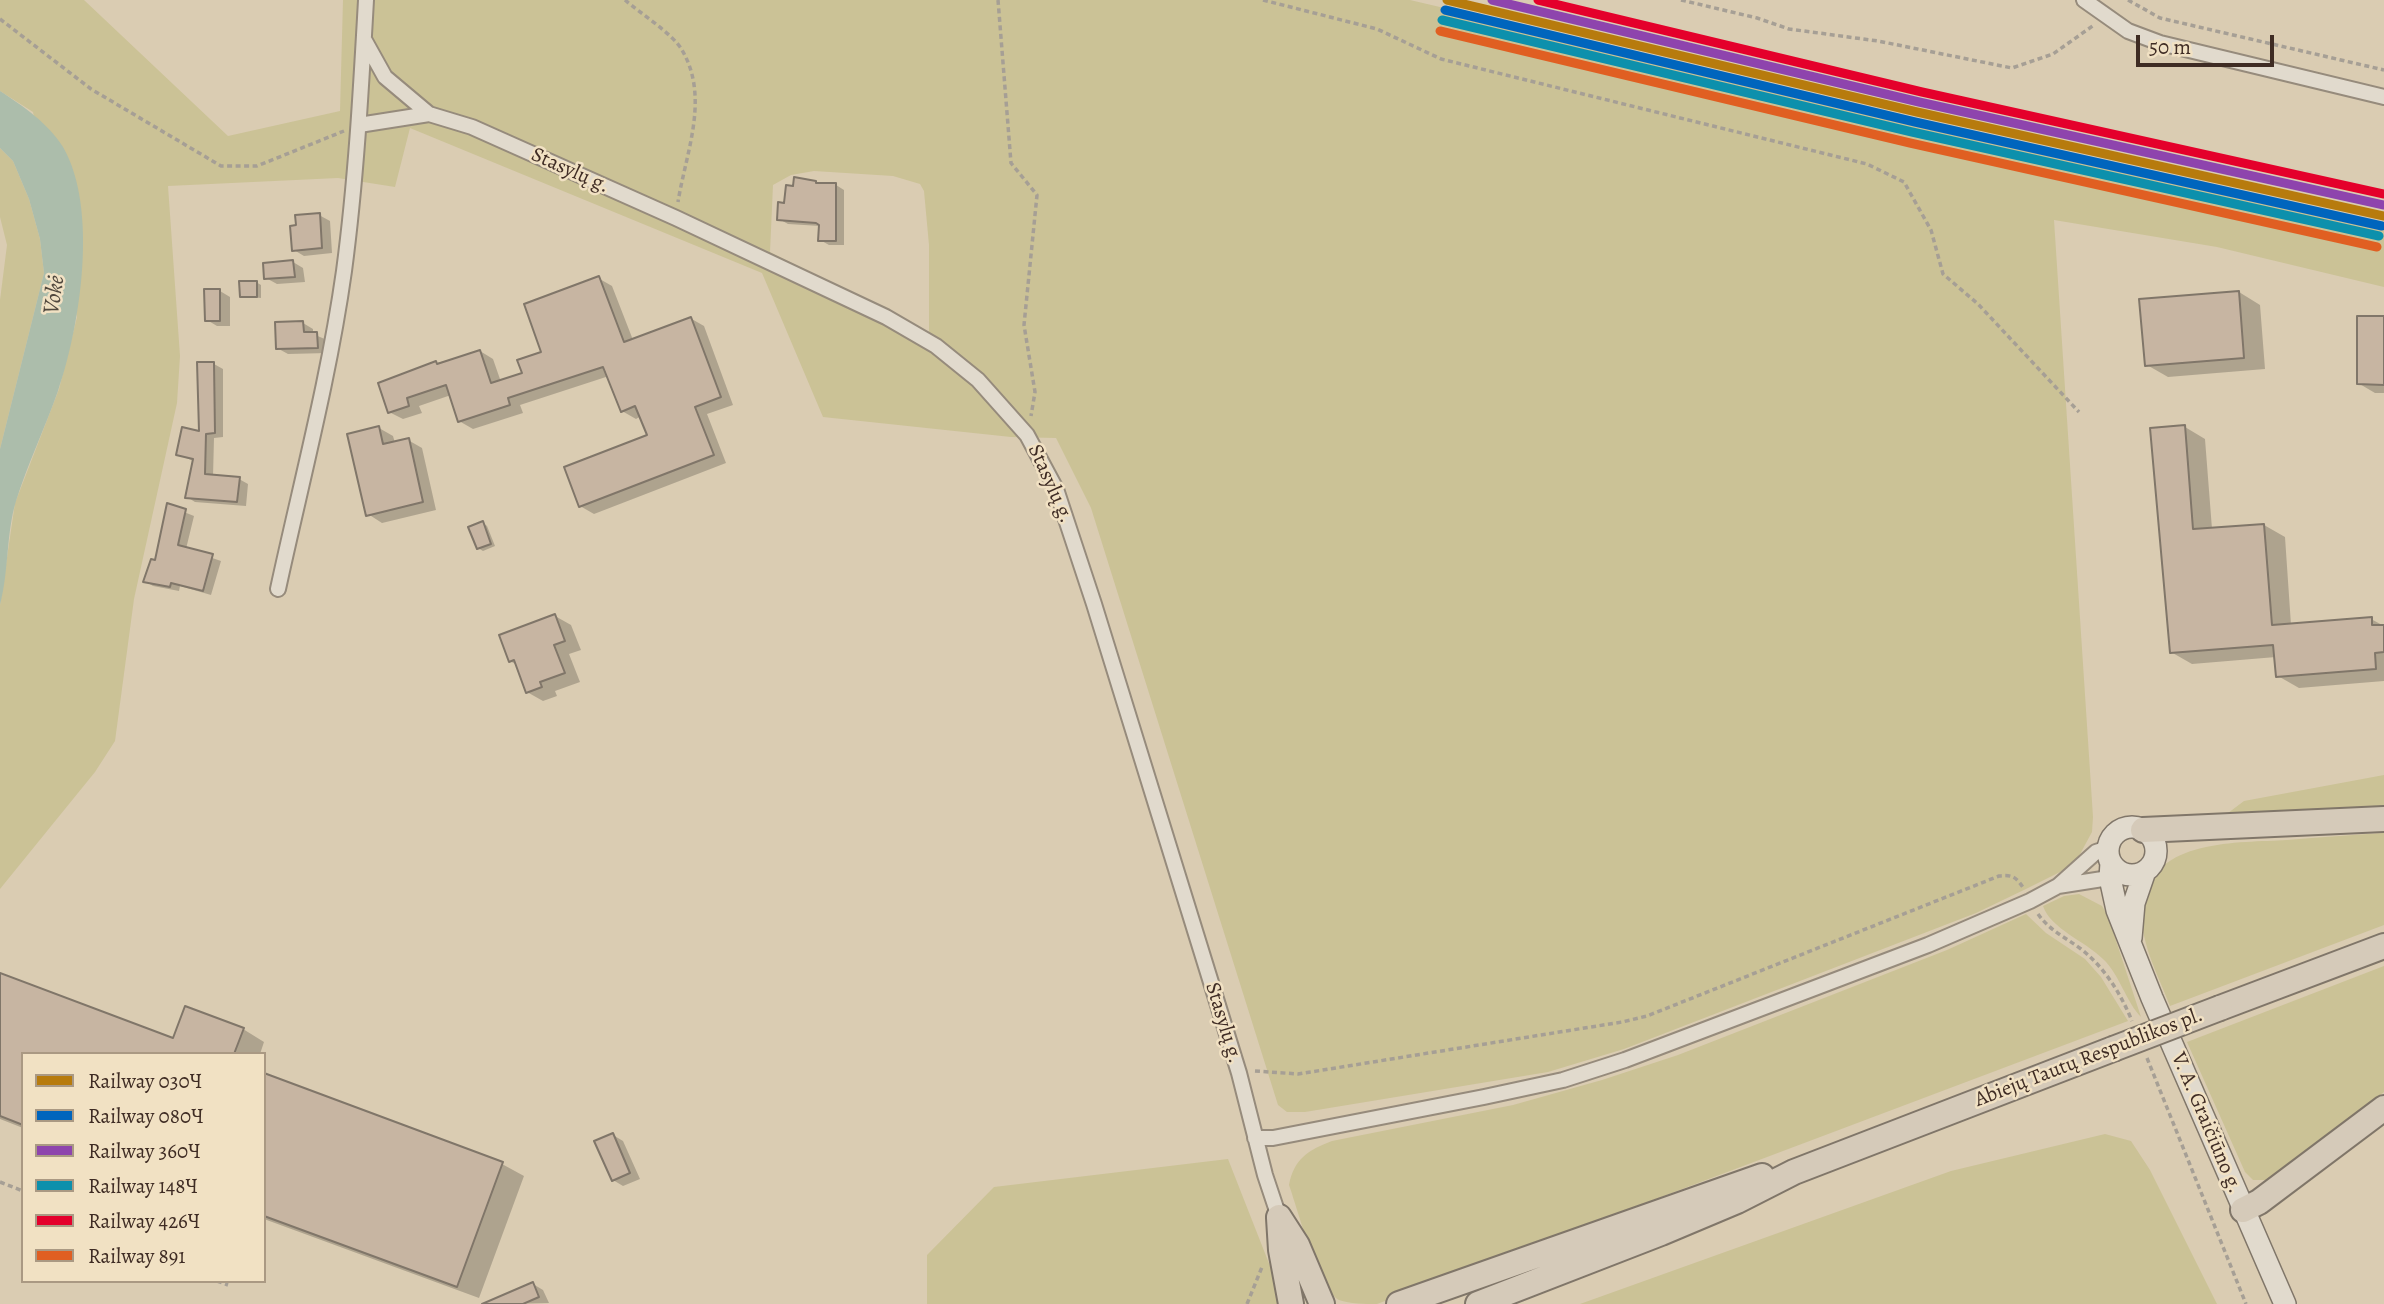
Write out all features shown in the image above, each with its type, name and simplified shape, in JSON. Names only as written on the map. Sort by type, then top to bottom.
[{"type":"highway","points":[[2143,830],[2384,819]]},
{"type":"highway","name":"Abiejų Tautų Respublikos pl.","points":[[1478,1304],[1686,1223],[1794,1171],[2384,946]]},
{"type":"highway","points":[[2243,1210],[2259,1202],[2384,1108]]},
{"type":"highway","name":"Abiejų Tautų Respublikos pl.","points":[[1399,1304],[1720,1188],[1761,1176],[1794,1171]]},
{"type":"highway","points":[[1279,1217],[1281,1250],[1291,1304]]},
{"type":"highway","points":[[1279,1217],[1297,1245],[1322,1304]]},
{"type":"main road","points":[[2132,827],[2143,830],[2154,842],[2155,858],[2120,867],[2118,831],[2132,827]]},
{"type":"main road","name":"V. A. Graičiūno g.","points":[[2120,867],[2134,903],[2130,940]]},
{"type":"main road","name":"V. A. Graičiūno g.","points":[[2120,867],[2117,910],[2152,998],[2285,1304]]},
{"type":"street","points":[[278,589],[328,362],[344,270],[359,125],[366,0]]},
{"type":"street","points":[[2084,0],[2104,17],[2128,31],[2160,43],[2384,97]]},
{"type":"street","points":[[365,41],[385,77],[429,114]]},
{"type":"street","name":"Stasylų g.","points":[[359,125],[429,114],[472,127],[676,218],[886,317],[936,346],[978,380],[1027,435],[1040,454],[1069,526],[1239,1073],[1255,1139],[1279,1217]]},
{"type":"street","points":[[2058,886],[2096,852],[2120,867]]},
{"type":"street","points":[[1255,1139],[1273,1138],[1563,1080],[1625,1060],[1915,950],[2030,901],[2058,886],[2120,867]]},
{"type":"path","points":[[625,0],[681,48],[697,86],[694,127],[676,218]]},
{"type":"path","points":[[998,0],[1011,163],[1037,195],[1024,326],[1035,392],[1027,435]]},
{"type":"path","points":[[1263,0],[1377,29],[1441,59],[1867,164],[1904,182],[1931,230],[1942,274],[1979,304],[2080,412]]},
{"type":"path","points":[[1681,0],[1757,18],[1788,29],[1878,41],[2012,68],[2053,54],[2104,17]]},
{"type":"path","points":[[2127,0],[2160,18],[2384,70]]},
{"type":"path","points":[[0,19],[91,89],[221,166],[257,166],[359,125]]},
{"type":"path","points":[[1239,1073],[1260,1071],[1298,1074],[1647,1016],[2009,874],[2018,878],[2030,901],[2051,930],[2083,951],[2107,975],[2126,1005],[2136,1030]]},
{"type":"path","points":[[2147,1056],[2246,1304]]},
{"type":"path","points":[[0,1182],[21,1190]]},
{"type":"path","points":[[1247,1304],[1263,1263],[1269,1255],[1281,1250]]},
{"type":"path","points":[[222,1283],[228,1285]]},
{"type":"shaded area","points":[[0,0],[84,0],[228,136],[340,111],[343,0],[1410,0],[2384,228],[2384,287],[2217,247],[2054,220],[2093,817],[2092,832],[2079,856],[2064,870],[1976,913],[1624,1049],[1548,1072],[1305,1112],[1287,1112],[1278,1105],[1091,508],[1056,438],[1011,437],[823,417],[762,273],[410,128],[395,187],[338,178],[168,186],[180,356],[177,403],[134,599],[115,741],[95,772],[0,889],[0,605],[15,503],[59,389],[77,317],[33,112],[0,91]],"holes":[[[814,171],[893,176],[920,184],[924,191],[929,245],[929,332],[770,252],[773,185],[791,175]]]},
{"type":"shaded area","points":[[0,148],[13,161],[29,199],[40,239],[44,273],[0,449],[0,300],[7,245],[0,217]]},
{"type":"shaded area","points":[[2384,775],[2384,811],[2228,817],[2228,813],[2244,801]]},
{"type":"shaded area","points":[[2384,833],[2384,925],[2170,1006],[2150,956],[2142,916],[2150,882],[2163,866],[2180,855],[2223,844]]},
{"type":"shaded area","points":[[2079,894],[2102,906],[2108,916],[2141,1017],[2109,965],[2096,952],[2053,921],[2043,906],[2064,896]]},
{"type":"shaded area","points":[[2026,914],[2046,933],[2085,959],[2101,977],[2128,1021],[1377,1304],[1339,1300],[1331,1293],[1316,1265],[1289,1185],[1298,1162],[1316,1148],[1332,1141],[1513,1105],[1678,1055],[1947,950]]},
{"type":"shaded area","points":[[2384,966],[2384,1092],[2274,1180],[2253,1180],[2245,1172],[2187,1042]]},
{"type":"shaded area","points":[[2105,1134],[2131,1141],[2150,1170],[2217,1304],[1580,1304],[1951,1171]]},
{"type":"shaded area","points":[[1228,1159],[1281,1294],[1282,1304],[927,1304],[927,1255],[994,1187]]},
{"type":"water","name":"Vokė","points":[[0,91],[43,123],[63,147],[74,173],[81,202],[83,235],[79,302],[73,335],[58,391],[16,501],[0,605],[0,449],[44,273],[40,239],[29,199],[13,161],[0,148]]},
{"type":"building","points":[[794,177],[816,183],[836,183],[836,241],[818,241],[819,225],[816,223],[777,220],[778,202],[784,203],[786,185],[793,186]]},
{"type":"building","points":[[320,213],[322,248],[292,251],[290,226],[296,225],[295,215]]},
{"type":"building","points":[[293,260],[295,277],[264,279],[263,263]]},
{"type":"building","points":[[599,276],[624,342],[691,317],[721,397],[695,407],[714,455],[579,507],[564,467],[647,435],[635,406],[621,412],[603,367],[508,398],[510,405],[458,422],[446,385],[407,398],[409,406],[388,413],[378,383],[436,361],[437,364],[480,350],[491,383],[522,373],[517,360],[541,352],[524,304]]},
{"type":"building","points":[[239,281],[257,281],[257,297],[240,297]]},
{"type":"building","points":[[204,289],[220,289],[220,321],[205,321]]},
{"type":"building","points":[[2239,291],[2244,358],[2145,366],[2139,299]]},
{"type":"building","points":[[2357,316],[2384,316],[2384,385],[2357,384]]},
{"type":"building","points":[[303,321],[304,332],[317,332],[318,348],[276,349],[275,322]]},
{"type":"building","points":[[197,362],[214,362],[215,433],[206,434],[205,474],[240,477],[237,502],[185,498],[193,459],[176,455],[182,427],[199,431]]},
{"type":"building","points":[[2185,425],[2193,529],[2264,524],[2272,625],[2372,617],[2372,625],[2384,625],[2384,652],[2375,653],[2376,669],[2276,677],[2273,645],[2170,653],[2150,428]]},
{"type":"building","points":[[379,426],[383,444],[409,438],[423,502],[366,516],[347,434]]},
{"type":"building","points":[[167,503],[186,509],[178,545],[213,554],[203,591],[171,583],[170,587],[143,582],[151,559],[155,560]]},
{"type":"building","points":[[483,521],[491,544],[477,549],[468,527]]},
{"type":"building","points":[[555,614],[565,641],[554,645],[565,673],[540,682],[542,687],[526,693],[514,660],[509,662],[499,635]]},
{"type":"building","points":[[0,973],[173,1038],[185,1006],[244,1028],[235,1052],[21,1052],[21,1124],[0,1116]]},
{"type":"building","points":[[266,1074],[503,1162],[457,1287],[266,1217]]},
{"type":"building","points":[[613,1133],[630,1173],[612,1181],[594,1141]]},
{"type":"building","points":[[533,1282],[539,1297],[523,1304],[482,1304]]},
{"type":"rail line","name":"030Ч","points":[[1447,0],[1917,112],[2384,216]]},
{"type":"rail line","name":"360Ч","points":[[1492,0],[1919,102],[2384,205]]},
{"type":"rail line","name":"426Ч","points":[[1538,0],[1922,92],[2384,194]]},
{"type":"rail line","name":"080Ч","points":[[1445,10],[1915,122],[2382,226]]},
{"type":"rail line","name":"148Ч","points":[[1442,20],[1912,132],[2379,236]]},
{"type":"rail line","name":"891","points":[[1440,31],[1910,143],[2377,247]]}]
